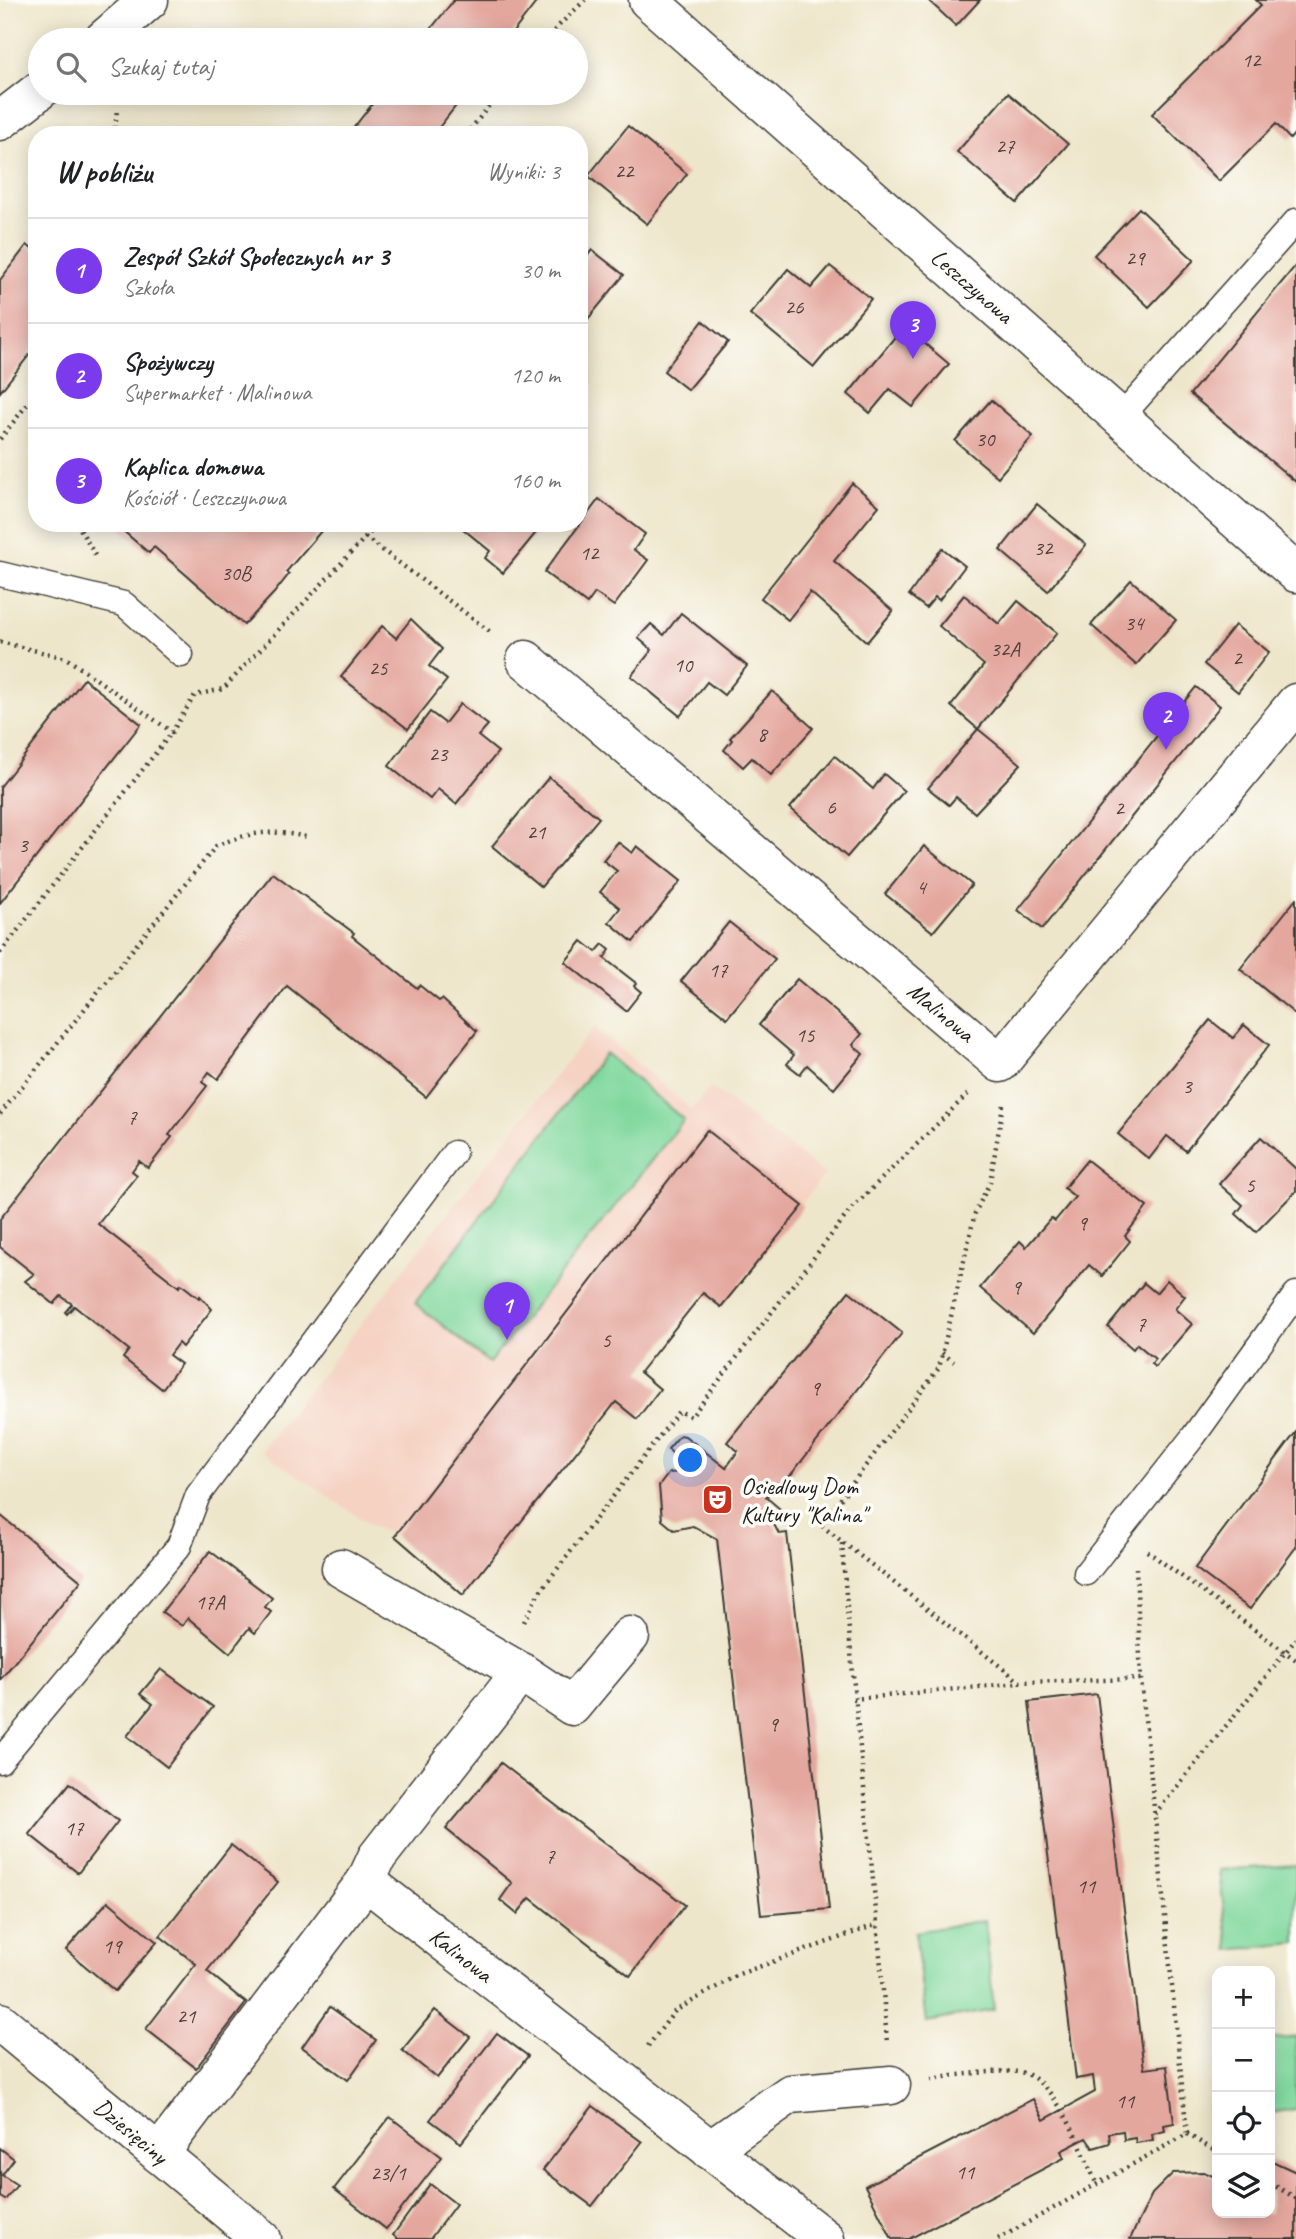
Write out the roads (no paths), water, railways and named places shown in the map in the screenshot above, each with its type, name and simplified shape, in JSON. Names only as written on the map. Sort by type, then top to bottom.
[{"type":"street","points":[[117,28],[149,0]]},
{"type":"street","name":"Leszczynowa","points":[[648,0],[1296,573]]},
{"type":"street","points":[[0,121],[28,99]]},
{"type":"street","name":"Malinowa","points":[[527,660],[1000,1063],[1296,703]]},
{"type":"street","points":[[341,1568],[521,1672],[572,1706],[630,1636]]},
{"type":"street","points":[[159,2154],[366,1881],[377,1857],[521,1672]]},
{"type":"street","name":"Kalinowa","points":[[366,1881],[825,2239]]},
{"type":"street","name":"Dziesięciny","points":[[0,2022],[262,2239]]},
{"type":"street","points":[[710,2150],[790,2094],[891,2085]]},
{"type":"lane","points":[[1121,417],[1296,221]]},
{"type":"lane","points":[[0,574],[124,604],[181,655]]},
{"type":"lane","points":[[0,1761],[179,1546],[198,1495],[454,1153]]},
{"type":"lane","points":[[1086,1573],[1193,1437],[1296,1294]]},
{"type":"place","name":"Kaplica domowa","points":[[913,359]]},
{"type":"place","name":"Spożywczy","points":[[1166,750]]},
{"type":"place","name":"Zespół Szkół Społecznych nr 3","points":[[507,1340]]},
{"type":"place","name":"Osiedlowy Dom Kultury \"Kalina\"","points":[[718,1500]]}]
